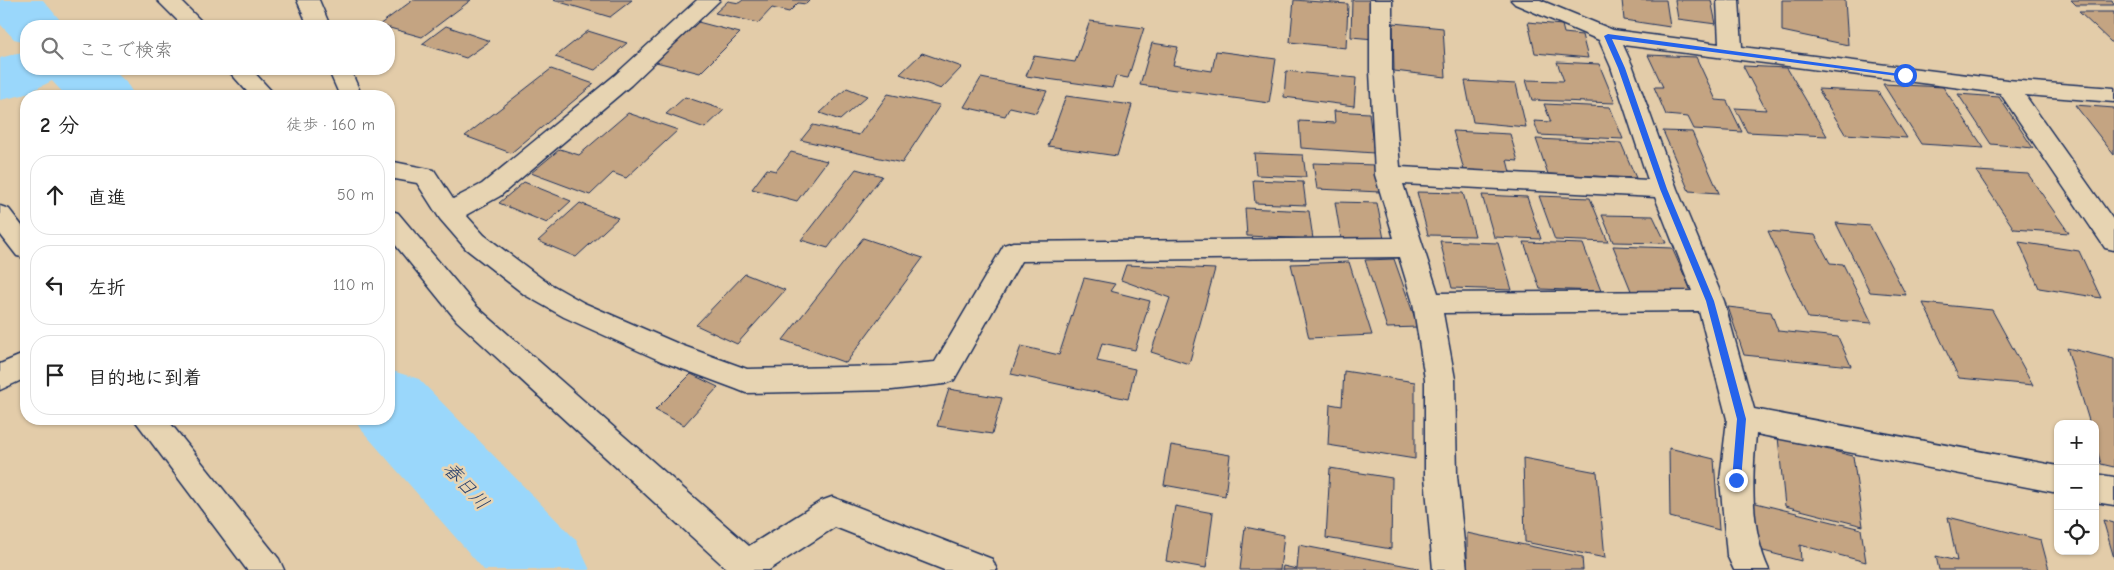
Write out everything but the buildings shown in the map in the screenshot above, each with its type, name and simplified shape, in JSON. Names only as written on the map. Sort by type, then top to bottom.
[{"type":"street","points":[[168,0],[189,20]]},
{"type":"street","points":[[308,0],[316,20]]},
{"type":"street","points":[[450,213],[491,190],[623,80],[709,0]]},
{"type":"street","points":[[1382,0],[1381,70],[1388,175],[1428,303],[1440,379],[1442,476],[1450,570]]},
{"type":"street","points":[[1522,0],[1608,36],[2007,87],[2114,95]]},
{"type":"street","points":[[1728,0],[1731,53]]},
{"type":"street","points":[[1608,36],[1622,68],[1664,189],[1710,301],[1742,419],[1736,480],[1744,555],[1752,570]]},
{"type":"street","points":[[244,75],[258,90]]},
{"type":"street","points":[[342,75],[348,90]]},
{"type":"street","points":[[2007,87],[2114,241]]},
{"type":"street","points":[[395,170],[425,176],[450,213],[475,242],[535,288],[574,310],[670,353],[746,381],[892,378],[944,372],[1014,252],[1410,247]]},
{"type":"street","points":[[1388,175],[1664,189]]},
{"type":"street","points":[[0,215],[20,241]]},
{"type":"street","points":[[395,226],[467,314],[750,568],[832,512],[944,554],[980,570]]},
{"type":"street","points":[[1428,303],[1710,301]]},
{"type":"street","points":[[0,378],[20,367]]},
{"type":"street","points":[[1742,419],[2054,479]]},
{"type":"street","points":[[154,425],[267,570]]},
{"type":"street","points":[[2099,489],[2114,491]]},
{"type":"waterway","name":"春日川","points":[[10,0],[29,20]]},
{"type":"waterway","points":[[0,81],[20,73]]},
{"type":"waterway","name":"春日川","points":[[81,75],[97,90]]},
{"type":"waterway","name":"春日川","points":[[395,410],[543,570]]},
{"type":"route","points":[[1736,480],[1742,419],[1710,301],[1664,189],[1622,68],[1608,36],[1905,75]]}]
